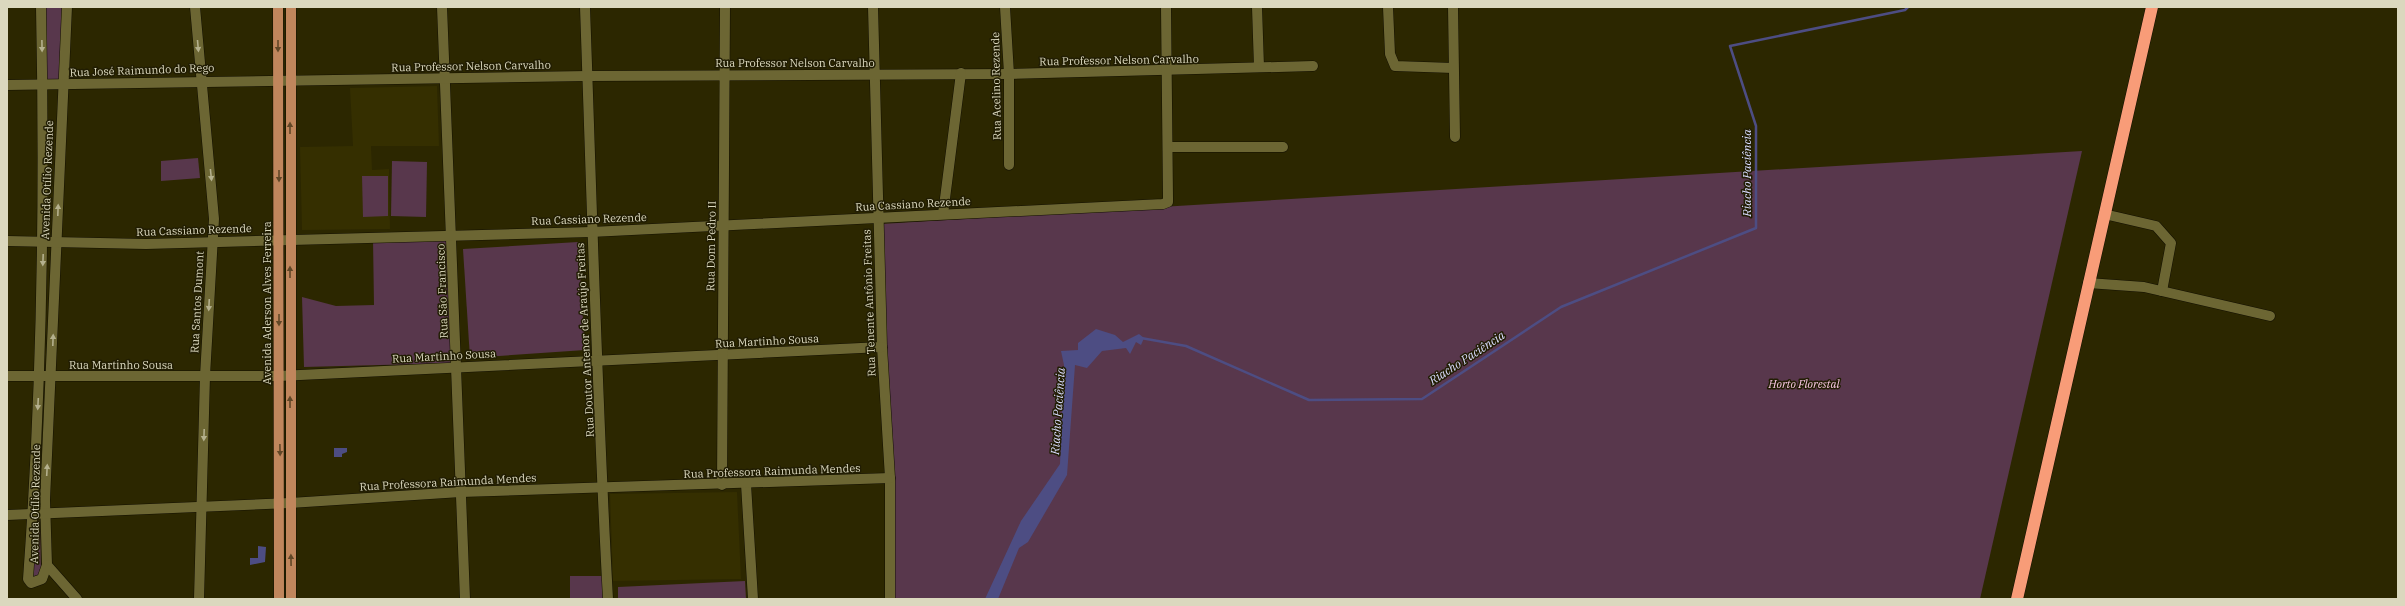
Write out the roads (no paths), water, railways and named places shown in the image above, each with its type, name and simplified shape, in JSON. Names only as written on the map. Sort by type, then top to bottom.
[{"type":"highway","points":[[2017,599],[2152,7]]},
{"type":"main road","name":"Avenida Aderson Alves Ferreira","points":[[278,7],[279,376],[291,599]]},
{"type":"main road","name":"Avenida Aderson Alves Ferreira","points":[[279,599],[291,375],[291,7]]},
{"type":"main road","points":[[279,299],[290,297]]},
{"type":"street","name":"Avenida Otílio Rezende","points":[[41,7],[43,85],[43,242],[39,377],[29,582],[41,581],[47,565],[45,514],[52,377],[62,85],[67,7]]},
{"type":"street","name":"Rua Santos Dumont","points":[[195,7],[214,205],[205,376],[199,599]]},
{"type":"street","name":"Rua São Francisco","points":[[442,7],[447,79],[465,599]]},
{"type":"street","name":"Rua Doutor Antenor de Araújo Freitas","points":[[585,7],[592,232],[599,361],[608,599]]},
{"type":"street","name":"Rua Dom Pedro II","points":[[722,485],[723,225],[726,75],[725,7]]},
{"type":"street","name":"Rua Tenente Antônio Freitas","points":[[873,7],[876,74],[882,347],[890,478],[890,599]]},
{"type":"street","name":"Rua Acelino Rezende","points":[[1005,7],[1009,74],[1009,165]]},
{"type":"street","points":[[1166,7],[1168,147],[1283,147]]},
{"type":"street","points":[[1257,7],[1259,67]]},
{"type":"street","points":[[1388,7],[1391,59],[1398,66],[1453,68]]},
{"type":"street","points":[[1453,7],[1455,137]]},
{"type":"street","name":"Rua Professor Nelson Carvalho","points":[[278,79],[447,79],[588,76],[961,73],[1009,74],[1313,66]]},
{"type":"street","points":[[943,214],[961,73]]},
{"type":"street","name":"Rua José Raimundo do Rego","points":[[7,85],[62,85],[278,79]]},
{"type":"street","name":"Rua Cassiano Rezende","points":[[7,241],[146,244],[212,241],[592,232],[1163,204],[1168,202],[1168,147]]},
{"type":"street","points":[[2104,214],[2156,226],[2171,243],[2162,291]]},
{"type":"street","points":[[2088,283],[2137,286],[2270,316]]},
{"type":"street","name":"Rua Martinho Sousa","points":[[7,376],[279,376],[882,347]]},
{"type":"street","name":"Rua Professora Raimunda Mendes","points":[[7,515],[285,503],[461,492],[722,485],[890,478]]},
{"type":"street","points":[[746,484],[753,599]]},
{"type":"street","points":[[47,565],[77,599]]},
{"type":"waterway","name":"Riacho Paciência","points":[[1141,338],[1186,346],[1309,400],[1422,399],[1561,307],[1756,228],[1756,126],[1730,46],[1905,10],[1908,7]]},
{"type":"park label","name":"Horto Florestal","points":[[1804,384]]}]
